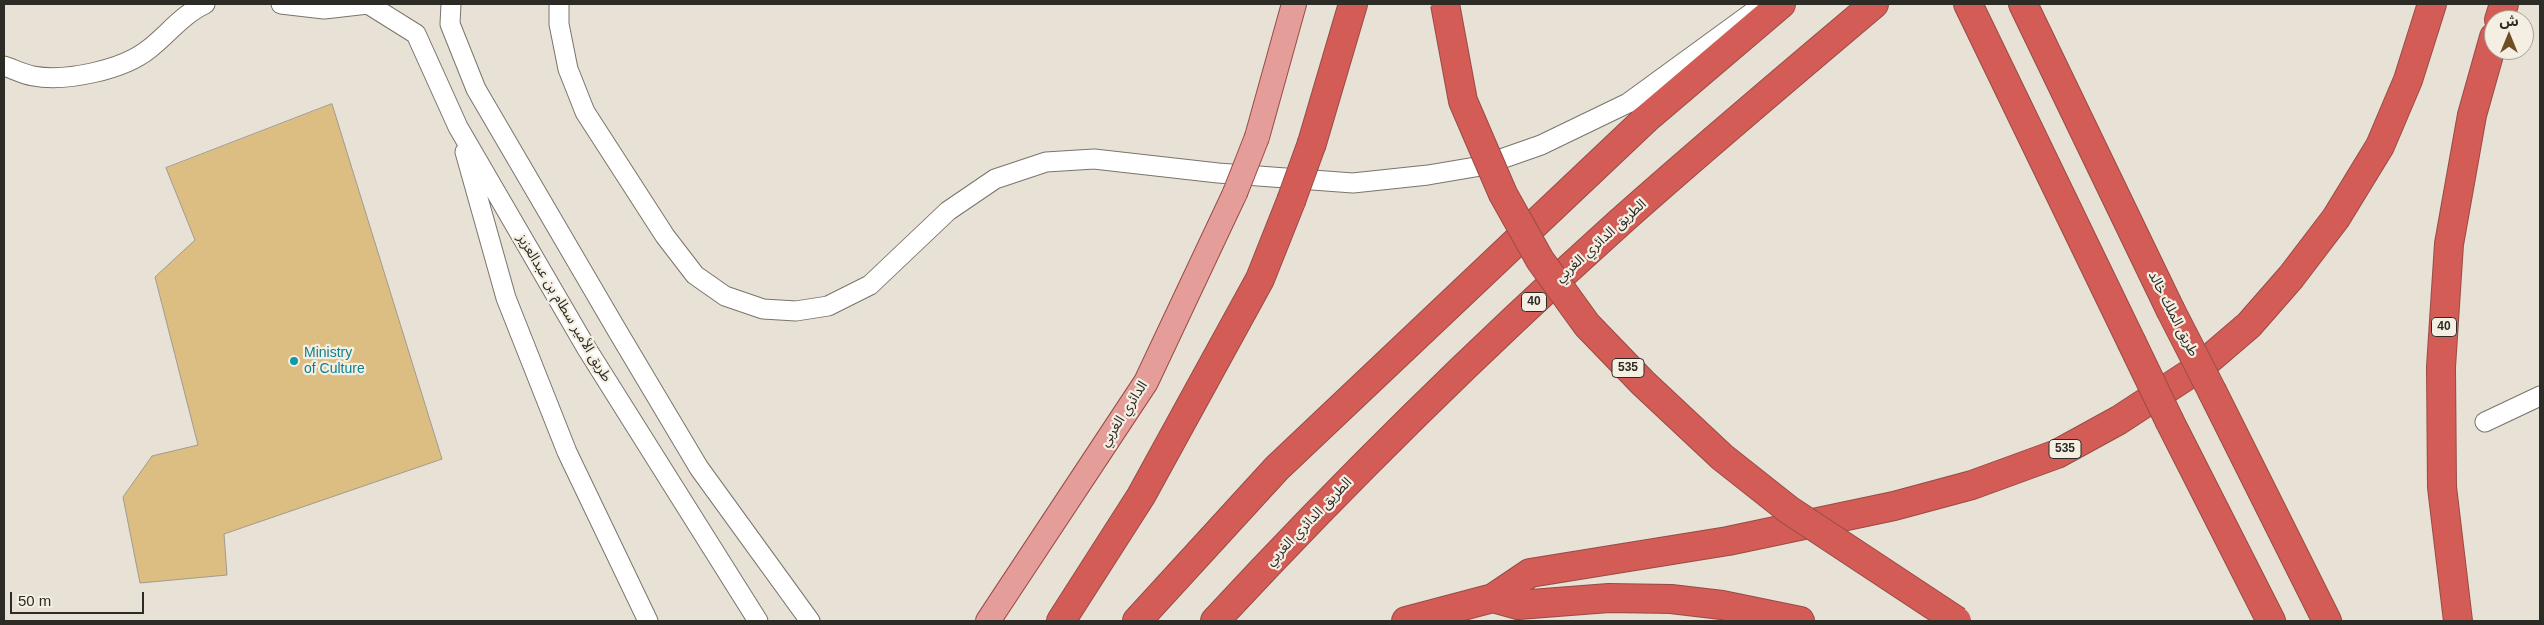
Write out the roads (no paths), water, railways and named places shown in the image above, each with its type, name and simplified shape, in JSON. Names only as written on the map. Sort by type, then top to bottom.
[{"type":"highway","points":[[1061,621],[1141,496],[1260,278],[1292,201],[1312,144],[1353,4]]},
{"type":"highway","name":"535","points":[[1445,4],[1463,101],[1503,194],[1540,260],[1587,325],[1643,383],[1737,469],[1789,510],[1957,621]]},
{"type":"highway","points":[[1137,621],[1277,468],[1647,118],[1781,4]]},
{"type":"highway","name":"الطريق الدائري الغربي","points":[[1215,621],[1303,526],[1482,350],[1707,145],[1874,4]]},
{"type":"highway","points":[[1968,4],[2170,422],[2271,621]]},
{"type":"highway","name":"طريق الملك خالد","points":[[2023,4],[2170,309],[2327,621]]},
{"type":"highway","name":"535","points":[[1406,621],[1493,598],[1530,573],[1728,541],[1894,506],[1972,485],[2056,454],[2119,420],[2200,367],[2249,325],[2291,277],[2336,218],[2380,146],[2408,80],[2432,4]]},
{"type":"highway","name":"40","points":[[2458,621],[2442,487],[2441,367],[2450,244],[2472,115],[2488,60]]},
{"type":"highway","points":[[1493,598],[1518,605],[1609,598],[1671,599],[1722,604],[1800,621]]},
{"type":"main road","name":"الدائري الغربي","points":[[988,621],[1146,382],[1235,193],[1257,137],[1294,4]]},
{"type":"street","points":[[4,66],[33,76],[68,76],[122,65],[148,50],[194,9],[205,4]]},
{"type":"street","points":[[281,4],[324,9],[368,4]]},
{"type":"street","name":"طريق الأمير سطام بن عبدالعزيز","points":[[368,4],[416,34],[458,127],[587,349],[758,621]]},
{"type":"street","points":[[451,4],[450,24],[476,89],[699,468],[810,621]]},
{"type":"street","points":[[559,4],[560,24],[568,69],[585,112],[665,236],[696,275],[725,296],[763,309],[796,311],[828,306],[870,285],[948,211],[995,179],[1046,162],[1094,160],[1218,173],[1353,183],[1428,175],[1481,166],[1540,145],[1628,103],[1764,4]]},
{"type":"street","points":[[458,127],[506,298],[567,452],[648,621]]},
{"type":"street","points":[[2485,422],[2540,396]]},
{"type":"place","name":"Ministry of Culture","points":[[294,361]]}]
